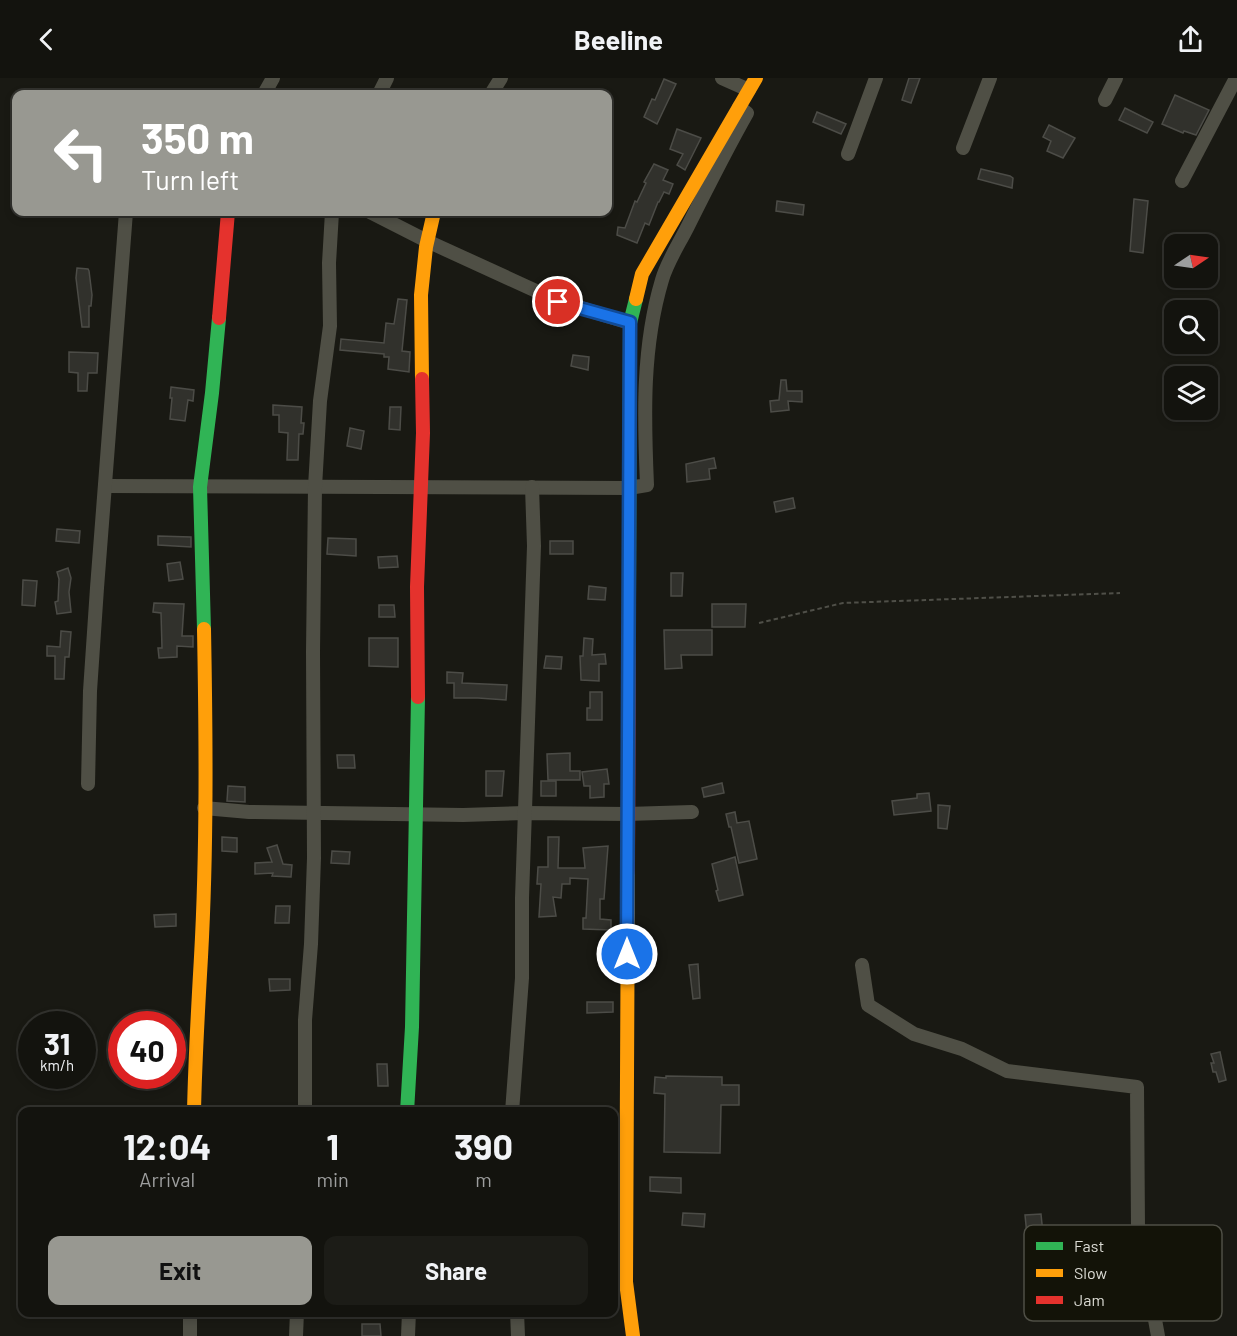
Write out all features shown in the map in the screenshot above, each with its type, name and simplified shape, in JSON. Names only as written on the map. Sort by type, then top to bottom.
[{"type":"street","points":[[633,1336],[626,1282],[630,322],[642,274],[752,84],[722,78]]},
{"type":"street","points":[[848,154],[876,78]]},
{"type":"street","points":[[963,147],[990,78]]},
{"type":"street","points":[[1105,100],[1116,78]]},
{"type":"street","points":[[1182,181],[1236,78]]},
{"type":"street","points":[[105,486],[629,488],[647,485],[645,431],[647,345],[663,277],[747,112],[739,107]]},
{"type":"street","points":[[88,784],[90,691],[126,216]]},
{"type":"street","points":[[194,1107],[196,1024],[201,956],[206,665],[200,487],[212,393],[228,216]]},
{"type":"street","points":[[305,1107],[305,1020],[311,944],[314,813],[315,488],[320,401],[330,326],[329,263],[332,216]]},
{"type":"street","points":[[378,216],[558,302],[630,322]]},
{"type":"street","points":[[407,1107],[412,1027],[417,587],[422,488],[421,295],[427,241],[433,216]]},
{"type":"street","points":[[512,1107],[522,978],[534,546],[532,488]]},
{"type":"street","points":[[204,808],[249,812],[463,815],[692,812]]},
{"type":"street","points":[[862,965],[868,1005],[914,1034],[962,1049],[1007,1071],[1137,1087],[1138,1225]]},
{"type":"street","points":[[190,1317],[190,1336]]},
{"type":"street","points":[[296,1336],[297,1317]]},
{"type":"street","points":[[408,1336],[409,1317]]},
{"type":"street","points":[[517,1317],[518,1336]]},
{"type":"street","points":[[1155,1321],[1158,1336]]},
{"type":"path","points":[[759,623],[843,603],[1120,593]]},
{"type":"building","points":[[909,78],[920,78],[911,103],[902,100]]},
{"type":"building","points":[[664,79],[676,84],[657,124],[644,117],[652,99],[655,100]]},
{"type":"building","points":[[1175,95],[1209,110],[1196,135],[1184,131],[1183,133],[1162,124]]},
{"type":"building","points":[[1125,108],[1153,122],[1147,133],[1119,120]]},
{"type":"building","points":[[817,112],[846,124],[841,134],[813,122]]},
{"type":"building","points":[[1049,125],[1075,138],[1063,158],[1047,151],[1051,141],[1043,137]]},
{"type":"building","points":[[677,129],[701,138],[685,170],[677,165],[683,154],[670,149]]},
{"type":"building","points":[[654,164],[668,170],[663,180],[673,184],[669,194],[664,192],[658,202],[649,225],[645,223],[637,243],[617,235],[618,227],[625,228],[635,201],[637,202]]},
{"type":"building","points":[[981,169],[1010,176],[1013,178],[1012,188],[978,179]]},
{"type":"building","points":[[1134,199],[1148,201],[1143,253],[1130,251]]},
{"type":"building","points":[[777,201],[804,205],[803,215],[776,211]]},
{"type":"building","points":[[77,268],[89,271],[92,295],[91,306],[89,306],[89,327],[82,327],[76,278]]},
{"type":"building","points":[[398,299],[407,300],[402,351],[410,352],[409,372],[388,369],[389,357],[384,357],[384,354],[340,350],[341,339],[384,343],[386,323],[394,324]]},
{"type":"building","points":[[69,352],[98,353],[97,373],[88,373],[87,391],[78,391],[78,373],[69,372]]},
{"type":"building","points":[[573,355],[589,357],[588,370],[571,366]]},
{"type":"building","points":[[781,380],[786,380],[787,391],[802,391],[802,402],[788,401],[789,410],[771,412],[770,401],[779,400]]},
{"type":"building","points":[[171,387],[194,390],[193,401],[188,400],[185,421],[170,419]]},
{"type":"building","points":[[273,405],[302,407],[301,423],[304,423],[303,434],[299,434],[298,460],[287,460],[288,433],[279,432],[279,415],[273,415]]},
{"type":"building","points":[[390,407],[401,407],[400,430],[389,429]]},
{"type":"building","points":[[350,428],[364,431],[361,449],[347,446]]},
{"type":"building","points":[[714,458],[716,468],[709,469],[710,479],[687,482],[686,464]]},
{"type":"building","points":[[793,498],[795,508],[776,512],[774,502]]},
{"type":"building","points":[[57,529],[80,531],[79,543],[56,541]]},
{"type":"building","points":[[158,536],[191,537],[191,547],[158,545]]},
{"type":"building","points":[[328,538],[356,539],[356,556],[327,554]]},
{"type":"building","points":[[550,541],[573,541],[573,554],[550,554]]},
{"type":"building","points":[[397,556],[398,567],[379,568],[378,557]]},
{"type":"building","points":[[180,562],[183,579],[169,581],[167,564]]},
{"type":"building","points":[[68,568],[71,578],[69,592],[71,612],[57,614],[55,602],[58,601],[59,579],[57,572]]},
{"type":"building","points":[[671,573],[683,573],[682,596],[671,596]]},
{"type":"building","points":[[23,580],[37,581],[35,606],[22,605]]},
{"type":"building","points":[[589,586],[606,588],[605,600],[588,599]]},
{"type":"building","points":[[154,603],[184,604],[182,636],[193,636],[193,647],[177,646],[177,657],[159,658],[158,648],[162,648],[161,613],[153,612]]},
{"type":"building","points":[[712,604],[746,604],[745,627],[712,627]]},
{"type":"building","points":[[379,605],[394,605],[395,617],[379,617]]},
{"type":"building","points":[[664,630],[712,630],[712,655],[681,655],[682,668],[665,669]]},
{"type":"building","points":[[61,631],[71,632],[69,657],[65,657],[64,679],[55,679],[55,656],[47,656],[47,646],[60,647]]},
{"type":"building","points":[[369,638],[398,638],[398,667],[369,666]]},
{"type":"building","points":[[584,638],[593,639],[592,655],[605,654],[606,664],[599,664],[599,681],[581,680],[580,656],[583,656]]},
{"type":"building","points":[[546,656],[562,657],[561,669],[544,668]]},
{"type":"building","points":[[447,672],[463,673],[462,683],[507,685],[506,700],[454,698],[454,683],[447,683]]},
{"type":"building","points":[[590,692],[602,692],[602,720],[587,720]]},
{"type":"building","points":[[570,753],[570,771],[580,771],[580,780],[548,780],[547,754]]},
{"type":"building","points":[[337,755],[354,755],[355,768],[338,768]]},
{"type":"building","points":[[607,769],[609,784],[604,784],[604,797],[590,798],[590,786],[584,786],[582,772]]},
{"type":"building","points":[[486,771],[504,771],[502,796],[486,796]]},
{"type":"building","points":[[541,781],[556,781],[556,796],[541,796]]},
{"type":"building","points":[[722,783],[724,793],[704,797],[702,788]]},
{"type":"building","points":[[228,786],[245,787],[245,802],[227,801]]},
{"type":"building","points":[[929,793],[931,811],[894,815],[892,801],[917,798],[917,794]]},
{"type":"building","points":[[938,805],[950,806],[947,829],[938,828]]},
{"type":"building","points":[[735,812],[737,823],[749,821],[757,859],[739,863],[726,814]]},
{"type":"building","points":[[222,837],[237,838],[237,852],[222,851]]},
{"type":"building","points":[[548,837],[559,837],[558,868],[585,868],[583,848],[608,846],[604,899],[600,899],[600,919],[611,920],[611,930],[583,929],[583,918],[586,918],[588,879],[570,878],[570,884],[562,884],[561,898],[553,897],[556,916],[539,917],[541,884],[537,884],[538,867],[548,867]]},
{"type":"building","points":[[277,845],[283,864],[292,865],[291,877],[272,876],[273,873],[255,874],[255,863],[272,862],[267,848]]},
{"type":"building","points":[[332,851],[350,852],[349,864],[331,863]]},
{"type":"building","points":[[735,857],[743,895],[719,901],[712,864]]},
{"type":"building","points":[[276,906],[290,906],[289,923],[275,923]]},
{"type":"building","points":[[176,914],[176,926],[155,927],[154,915]]},
{"type":"building","points":[[698,964],[700,998],[693,999],[689,965]]},
{"type":"building","points":[[269,979],[290,979],[290,990],[270,991]]},
{"type":"building","points":[[587,1002],[613,1002],[613,1012],[587,1013]]},
{"type":"building","points":[[1220,1052],[1226,1080],[1219,1082],[1216,1072],[1213,1072],[1211,1063],[1214,1063],[1211,1054]]},
{"type":"building","points":[[377,1064],[387,1064],[388,1086],[378,1086]]},
{"type":"building","points":[[666,1076],[722,1077],[722,1085],[739,1085],[739,1105],[721,1105],[720,1153],[664,1152],[665,1094],[654,1093],[655,1077],[666,1078]]},
{"type":"building","points":[[650,1177],[681,1178],[681,1193],[650,1191]]},
{"type":"building","points":[[683,1213],[705,1214],[704,1227],[682,1225]]},
{"type":"building","points":[[1041,1214],[1042,1225],[1026,1225],[1025,1215]]},
{"type":"building","points":[[362,1324],[380,1324],[381,1336],[362,1336]]},
{"type":"traffic: fast","points":[[629,603],[630,323],[636,299]]},
{"type":"traffic: fast","points":[[204,629],[200,487],[219,318]]},
{"type":"traffic: fast","points":[[407,1107],[412,1027],[418,697]]},
{"type":"traffic: slow","points":[[636,299],[642,274],[756,78]]},
{"type":"traffic: slow","points":[[422,379],[421,295],[426,247],[433,216]]},
{"type":"traffic: slow","points":[[194,1107],[204,875],[206,752],[204,629]]},
{"type":"traffic: slow","points":[[628,871],[626,1282],[633,1336]]},
{"type":"traffic: jam","points":[[219,318],[228,216]]},
{"type":"traffic: jam","points":[[418,697],[417,587],[423,433],[422,379]]},
{"type":"traffic: jam","points":[[628,871],[629,603]]},
{"type":"route","points":[[558,302],[630,322],[627,954]]}]
